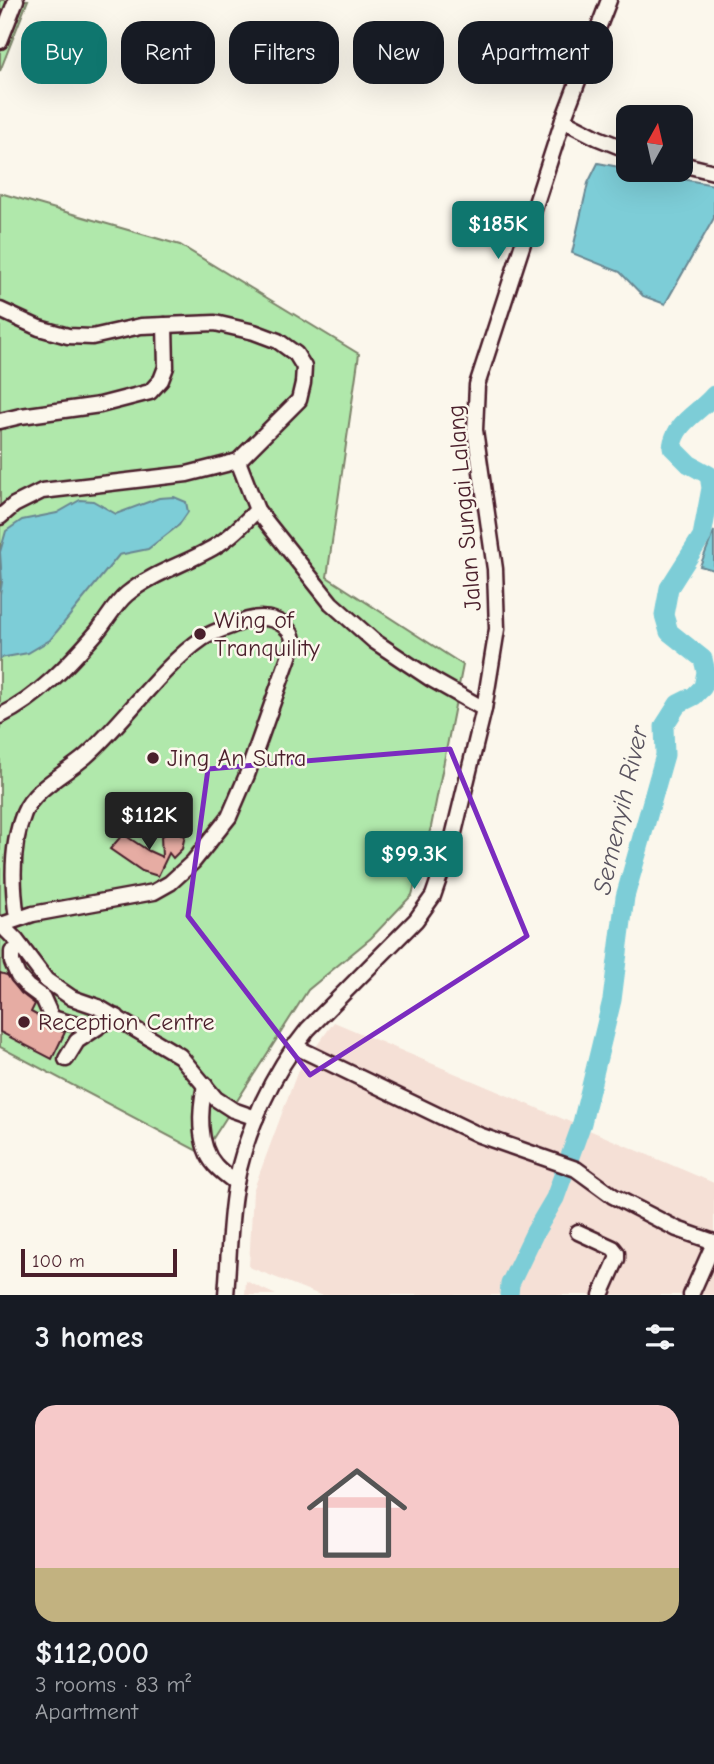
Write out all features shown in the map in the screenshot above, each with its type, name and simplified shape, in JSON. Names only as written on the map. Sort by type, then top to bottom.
[{"type":"street","points":[[0,41],[16,0]]},
{"type":"street","name":"Jalan Sungai Lalang","points":[[226,1295],[236,1183],[257,1118],[271,1086],[294,1046],[323,1012],[404,933],[433,895],[452,841],[484,709],[498,609],[495,569],[475,430],[474,398],[563,120],[609,0]]},
{"type":"street","points":[[563,120],[616,145]]},
{"type":"street","points":[[693,167],[714,172]]},
{"type":"street","points":[[0,310],[39,328],[92,337],[141,326],[215,323],[278,341],[296,354],[304,367],[299,400],[238,461],[187,474],[42,491],[14,505],[0,517]]},
{"type":"street","points":[[0,421],[100,405],[150,392],[161,380],[166,367],[165,325]]},
{"type":"street","points":[[238,461],[257,510],[331,603],[358,629],[431,679],[484,709]]},
{"type":"street","points":[[0,716],[15,709],[64,668],[123,597],[146,579],[229,538],[257,510]]},
{"type":"street","points":[[17,918],[12,873],[24,811],[36,795],[87,755],[184,653],[205,637],[251,619],[267,618],[278,621],[291,631],[294,641],[291,651],[247,775],[229,817],[193,862],[170,883],[154,892],[17,918],[1,924],[46,980],[72,998],[117,1017],[180,1056],[216,1099],[233,1110],[257,1118]]},
{"type":"street","points":[[0,951],[19,944]]},
{"type":"street","points":[[19,944],[12,952],[12,961],[18,976],[43,998],[52,1018],[83,1027],[100,1027]]},
{"type":"street","points":[[66,1059],[77,1041],[117,1017]]},
{"type":"street","points":[[294,1046],[479,1135],[576,1169],[624,1202],[677,1229],[714,1242],[691,1295]]},
{"type":"street","points":[[205,1085],[202,1129],[208,1154],[215,1165],[236,1183]]},
{"type":"street","points":[[578,1232],[613,1248],[617,1253],[617,1259],[601,1295]]},
{"type":"highlighted area","points":[[450,749],[527,936],[310,1075],[188,916],[208,769]]},
{"type":"shaded area","points":[[334,1022],[714,1183],[714,1295],[320,1295],[249,1267],[253,1191],[297,1073]]},
{"type":"shaded area","points":[[246,1281],[276,1295],[245,1295]]},
{"type":"green space","points":[[0,0],[28,0],[0,71]]},
{"type":"green space","points":[[0,193],[180,245],[359,354],[327,577],[463,665],[431,827],[412,895],[371,938],[308,990],[203,1154],[0,1047]]},
{"type":"water","points":[[598,163],[616,166],[616,182],[693,181],[714,185],[714,218],[665,304],[643,296],[620,272],[572,253],[588,183]]},
{"type":"water","points":[[174,497],[186,502],[188,512],[179,525],[148,549],[119,555],[50,640],[28,653],[0,658],[0,552],[6,531],[22,520],[57,513],[80,500],[93,501],[116,514],[159,498]]},
{"type":"water","points":[[714,531],[714,570],[700,566]]},
{"type":"building","points":[[179,827],[181,835],[185,835],[182,849],[173,858],[169,853],[158,876],[142,871],[110,849],[123,834],[162,857],[161,836]]},
{"type":"building","name":"Reception Centre","points":[[0,973],[7,975],[21,993],[35,1004],[31,1012],[42,1018],[46,1026],[65,1032],[52,1059],[0,1032]]},
{"type":"waterway","name":"Semenyih River","points":[[509,1295],[510,1284],[555,1198],[582,1123],[612,1000],[625,897],[665,755],[664,726],[678,704],[694,696],[703,687],[706,672],[703,659],[669,632],[664,615],[669,588],[702,536],[711,488],[709,475],[689,464],[672,447],[674,438],[683,424],[714,395]]},
{"type":"place","name":"Wing of Tranquility","points":[[200,634]]},
{"type":"place","name":"Jing An Sutra","points":[[153,758]]},
{"type":"place","name":"Reception Centre","points":[[24,1022]]}]
